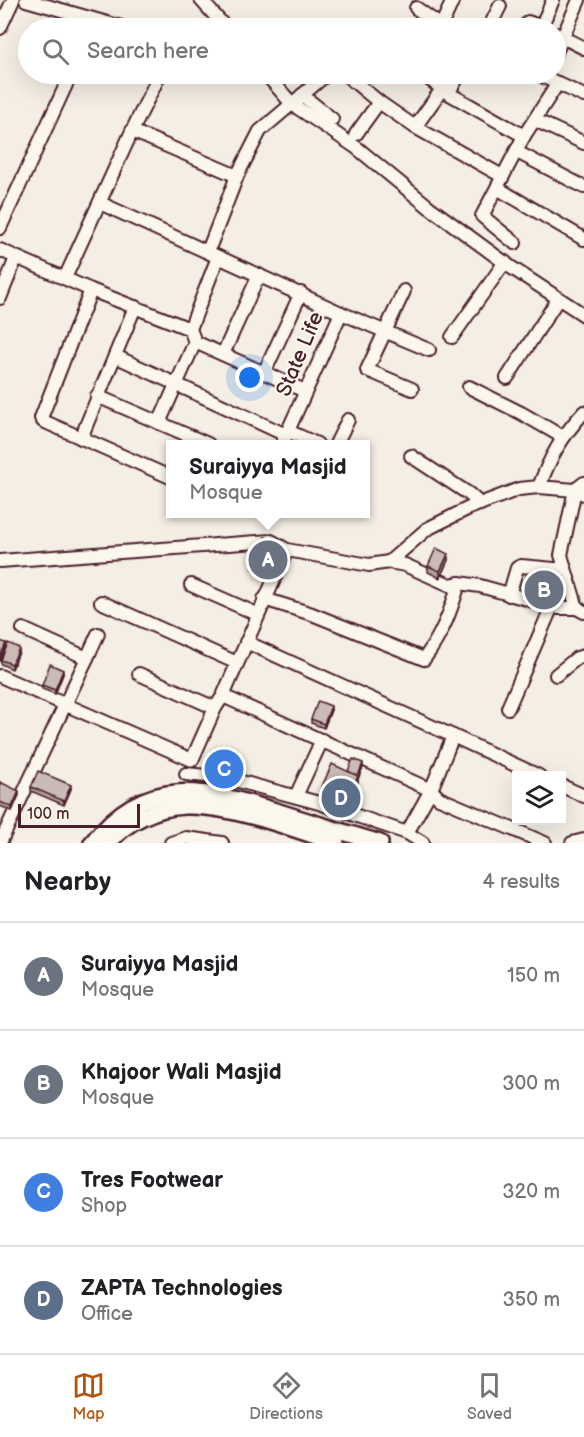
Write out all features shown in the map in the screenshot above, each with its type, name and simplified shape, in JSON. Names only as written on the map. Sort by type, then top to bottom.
[{"type":"main road","points":[[92,843],[122,812],[140,802],[166,794],[193,791],[224,795],[380,843]]},
{"type":"main road","points":[[109,843],[134,820],[185,806],[224,810],[302,831],[336,843]]},
{"type":"main road","points":[[302,831],[314,843]]},
{"type":"street","points":[[0,28],[13,0]]},
{"type":"street","points":[[26,0],[76,18]]},
{"type":"street","points":[[201,0],[217,18]]},
{"type":"street","points":[[446,18],[453,0]]},
{"type":"street","points":[[546,18],[553,0]]},
{"type":"street","points":[[566,23],[579,0]]},
{"type":"street","points":[[494,18],[500,6]]},
{"type":"street","points":[[416,8],[430,18]]},
{"type":"street","points":[[566,39],[584,48]]},
{"type":"street","points":[[0,228],[66,84]]},
{"type":"street","points":[[65,278],[155,84]]},
{"type":"street","points":[[278,84],[429,207],[584,315]]},
{"type":"street","points":[[159,423],[195,342],[190,329],[237,176],[260,131],[315,84]]},
{"type":"street","points":[[357,84],[416,127],[502,176]]},
{"type":"street","points":[[436,84],[524,136]]},
{"type":"street","points":[[416,127],[451,84]]},
{"type":"street","points":[[515,243],[482,216],[524,136],[557,84]]},
{"type":"street","points":[[560,84],[584,96]]},
{"type":"street","points":[[297,100],[332,119]]},
{"type":"street","points":[[356,134],[379,102]]},
{"type":"street","points":[[535,120],[584,144]]},
{"type":"street","points":[[132,131],[237,176]]},
{"type":"street","points":[[517,153],[584,187]]},
{"type":"street","points":[[497,188],[584,239]]},
{"type":"street","name":"State Life","points":[[100,203],[341,313],[285,437]]},
{"type":"street","points":[[0,250],[91,290],[190,329]]},
{"type":"street","points":[[0,298],[16,258]]},
{"type":"street","points":[[452,337],[505,262]]},
{"type":"street","points":[[223,354],[259,275]]},
{"type":"street","points":[[91,290],[40,418],[166,475]]},
{"type":"street","points":[[404,291],[367,370],[412,389]]},
{"type":"street","points":[[264,373],[301,293]]},
{"type":"street","points":[[507,378],[558,299]]},
{"type":"street","points":[[81,438],[135,307]]},
{"type":"street","points":[[341,313],[429,350]]},
{"type":"street","points":[[195,342],[305,391]]},
{"type":"street","points":[[115,356],[285,437]]},
{"type":"street","points":[[469,387],[521,412],[563,437]]},
{"type":"street","points":[[97,396],[199,440]]},
{"type":"street","points":[[539,487],[554,450],[584,412]]},
{"type":"street","points":[[338,440],[348,420]]},
{"type":"street","points":[[411,456],[470,494],[480,504]]},
{"type":"street","points":[[0,561],[271,541],[287,550],[369,565],[389,562],[405,565],[450,585],[459,583],[480,586],[560,608],[581,610],[561,555],[581,489],[539,487],[519,489],[427,529],[389,562]]},
{"type":"street","points":[[183,792],[182,783],[192,759],[215,708],[223,696],[287,550]]},
{"type":"street","points":[[509,595],[517,568],[521,566],[565,570]]},
{"type":"street","points":[[264,598],[312,614],[424,659],[436,642],[450,614],[459,583]]},
{"type":"street","points":[[191,585],[257,614]]},
{"type":"street","points":[[101,603],[237,663]]},
{"type":"street","points":[[508,708],[552,606]]},
{"type":"street","points":[[23,629],[87,658]]},
{"type":"street","points":[[0,843],[98,634]]},
{"type":"street","points":[[246,642],[528,771]]},
{"type":"street","points":[[556,675],[577,658],[584,657]]},
{"type":"street","points":[[139,674],[215,708]]},
{"type":"street","points":[[0,676],[192,759]]},
{"type":"street","points":[[223,696],[431,790],[439,798],[545,843]]},
{"type":"street","points":[[407,833],[431,790],[453,736]]},
{"type":"street","points":[[296,796],[322,740]]},
{"type":"street","points":[[186,774],[227,778],[296,796],[407,833],[423,843]]},
{"type":"street","points":[[566,788],[584,796]]},
{"type":"street","points":[[171,843],[186,838],[222,843]]},
{"type":"street","points":[[572,843],[584,840]]},
{"type":"building","points":[[265,537],[284,545],[271,571],[253,563]]},
{"type":"building","points":[[436,548],[448,554],[440,571],[428,566]]},
{"type":"building","points":[[526,576],[563,577],[562,598],[557,599],[526,590]]},
{"type":"building","points":[[0,641],[6,643],[0,657]]},
{"type":"building","points":[[8,643],[19,648],[12,664],[1,660]]},
{"type":"building","points":[[50,664],[63,670],[55,690],[42,685]]},
{"type":"building","points":[[318,701],[331,706],[324,724],[311,719]]},
{"type":"building","points":[[353,759],[363,763],[358,776],[348,771]]},
{"type":"building","points":[[332,764],[358,776],[346,803],[320,791]]},
{"type":"building","points":[[38,771],[71,785],[64,801],[31,787]]},
{"type":"building","points":[[0,782],[19,791],[12,807],[0,802]]},
{"type":"place","name":"Suraiyya Masjid","points":[[268,560]]},
{"type":"place","name":"Khajoor Wali Masjid","points":[[544,590]]},
{"type":"place","name":"Tres Footwear","points":[[224,769]]},
{"type":"place","name":"ZAPTA Technologies","points":[[341,798]]}]
